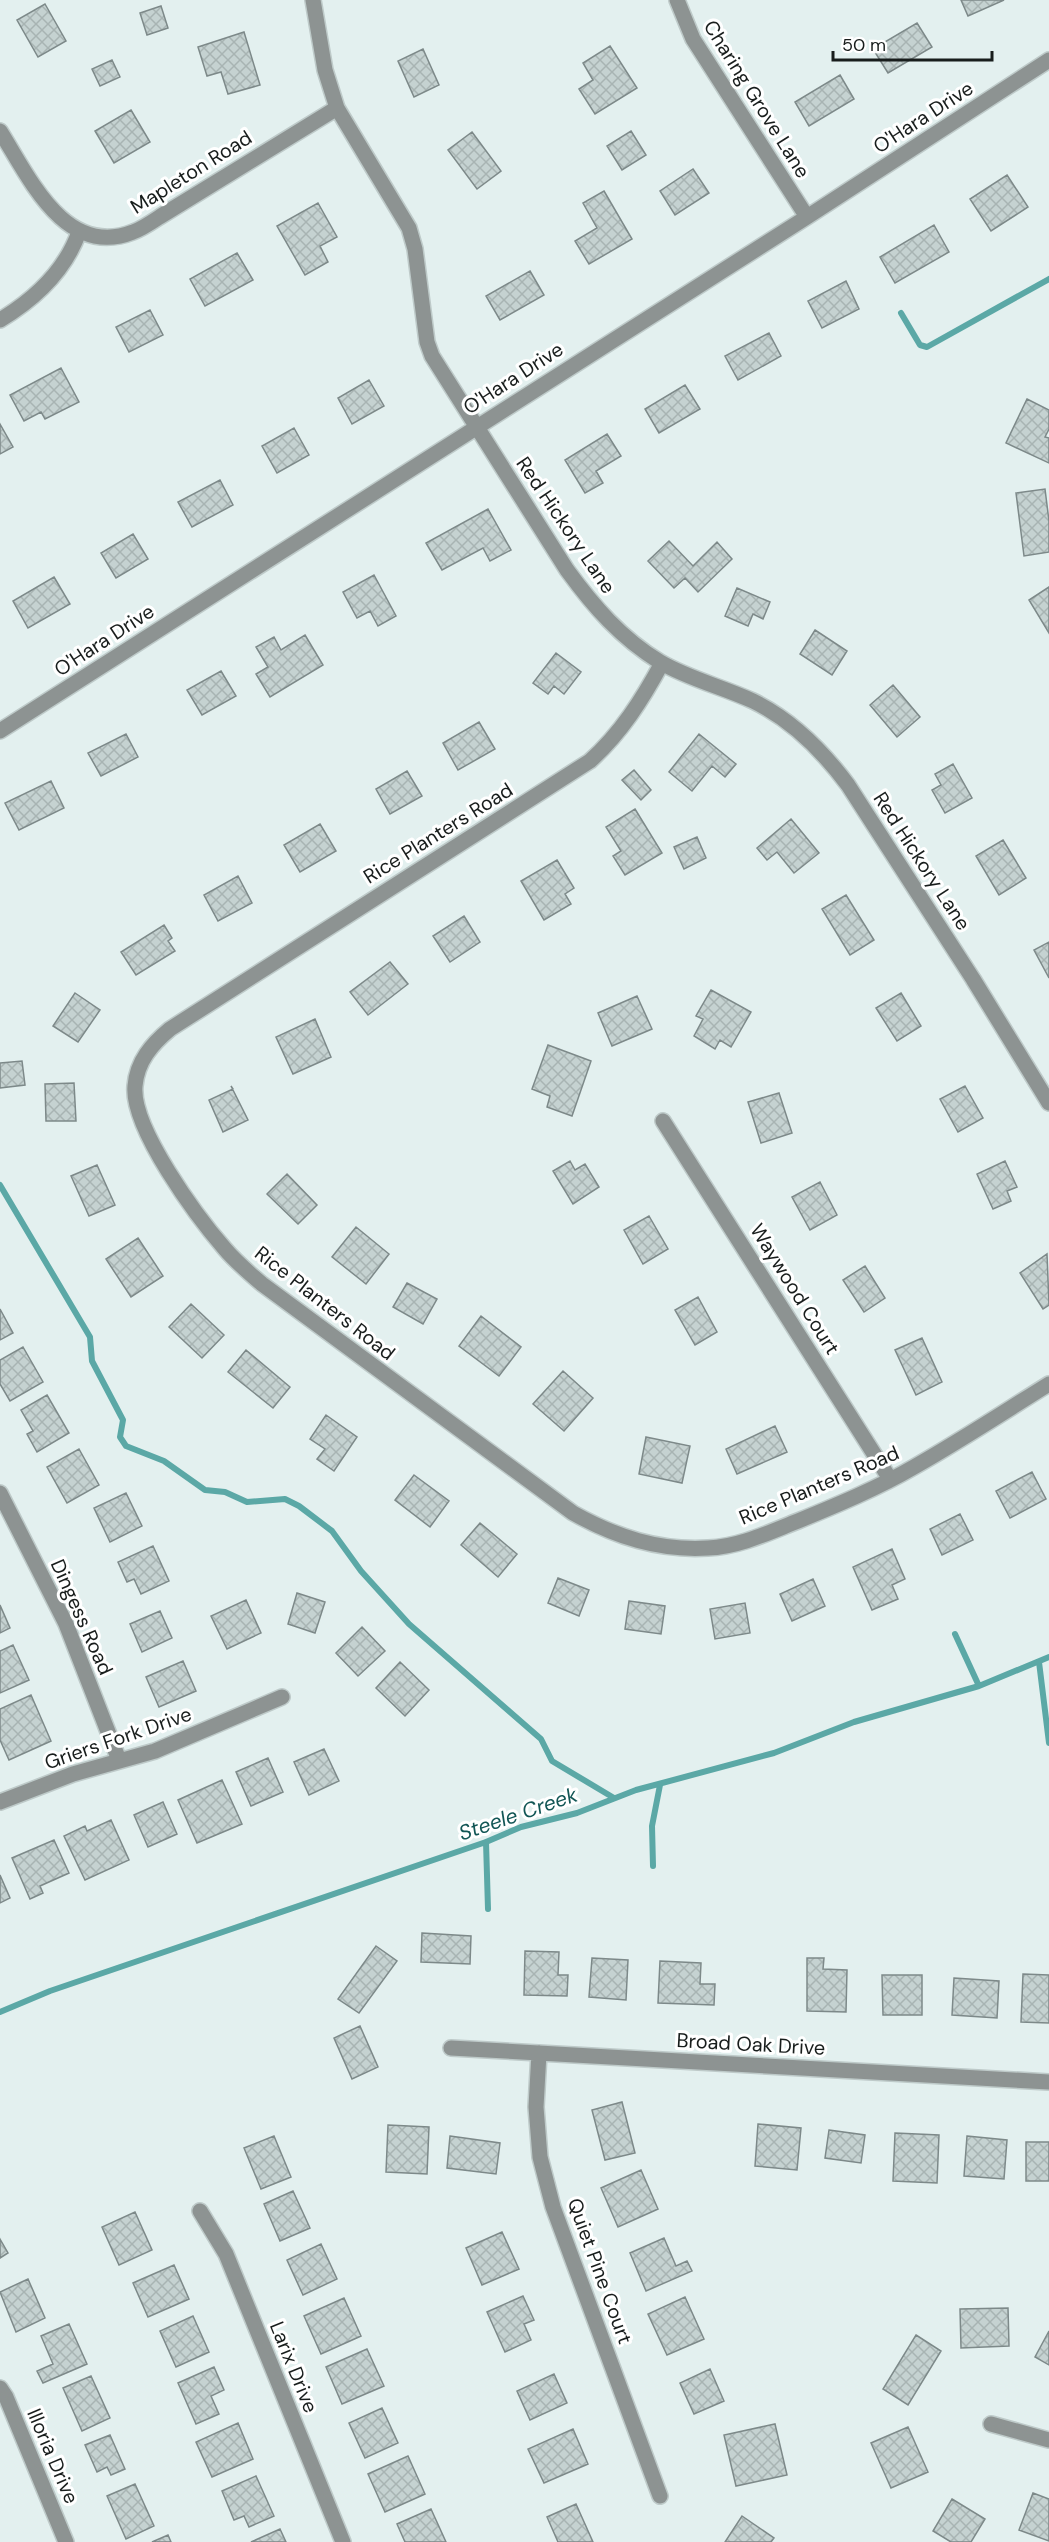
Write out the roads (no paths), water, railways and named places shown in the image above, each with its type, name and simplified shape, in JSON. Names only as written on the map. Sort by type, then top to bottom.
[{"type":"street","name":"Red Hickory Lane","points":[[313,0],[314,20],[325,70],[337,108],[409,228],[415,249],[427,342],[438,367],[567,570],[610,624],[640,649],[662,663],[752,701],[777,715],[814,744],[831,762],[967,969],[1049,1103]]},
{"type":"street","name":"Charing Grove Lane","points":[[677,0],[682,18],[693,39],[807,217]]},
{"type":"street","name":"O'Hara Drive","points":[[0,731],[807,217],[1049,60]]},
{"type":"street","name":"Mapleton Road","points":[[0,131],[50,208],[69,227],[96,237],[114,237],[133,232],[337,108]]},
{"type":"street","points":[[0,320],[44,288],[62,267],[79,232]]},
{"type":"street","name":"Rice Planters Road","points":[[662,663],[626,723],[608,745],[590,761],[170,1029],[154,1042],[139,1068],[135,1088],[137,1106],[156,1148],[199,1218],[227,1251],[262,1284],[573,1514],[598,1527],[645,1543],[683,1549],[710,1548],[736,1544],[778,1529],[912,1469],[1049,1384]]},
{"type":"street","name":"Waywood Court","points":[[663,1121],[890,1479]]},
{"type":"street","name":"Dingess Road","points":[[0,1493],[66,1624],[119,1761]]},
{"type":"street","name":"Griers Fork Drive","points":[[0,1802],[73,1774],[155,1751],[282,1697]]},
{"type":"street","name":"Broad Oak Drive","points":[[451,2048],[1049,2082]]},
{"type":"street","name":"Quiet Pine Court","points":[[539,2053],[536,2107],[540,2157],[553,2207],[660,2496]]},
{"type":"street","name":"Larix Drive","points":[[200,2211],[226,2254],[343,2542]]},
{"type":"street","name":"Illoria Drive","points":[[0,2388],[66,2542]]},
{"type":"street","points":[[991,2424],[1049,2440]]},
{"type":"waterway","points":[[901,313],[920,345],[927,347],[1049,279]]},
{"type":"waterway","points":[[0,1185],[90,1337],[92,1361],[123,1420],[120,1437],[126,1446],[164,1461],[205,1490],[225,1492],[247,1502],[285,1499],[299,1506],[332,1531],[361,1571],[409,1624],[541,1739],[552,1761],[614,1798]]},
{"type":"waterway","points":[[955,1634],[979,1686]]},
{"type":"waterway","name":"Steele Creek","points":[[0,2012],[50,1991],[486,1842],[521,1827],[577,1813],[636,1790],[774,1753],[854,1722],[979,1686],[1049,1657]]},
{"type":"waterway","points":[[1039,1662],[1049,1743]]},
{"type":"waterway","points":[[653,1866],[652,1826],[660,1785]]},
{"type":"waterway","points":[[486,1842],[488,1909]]}]
